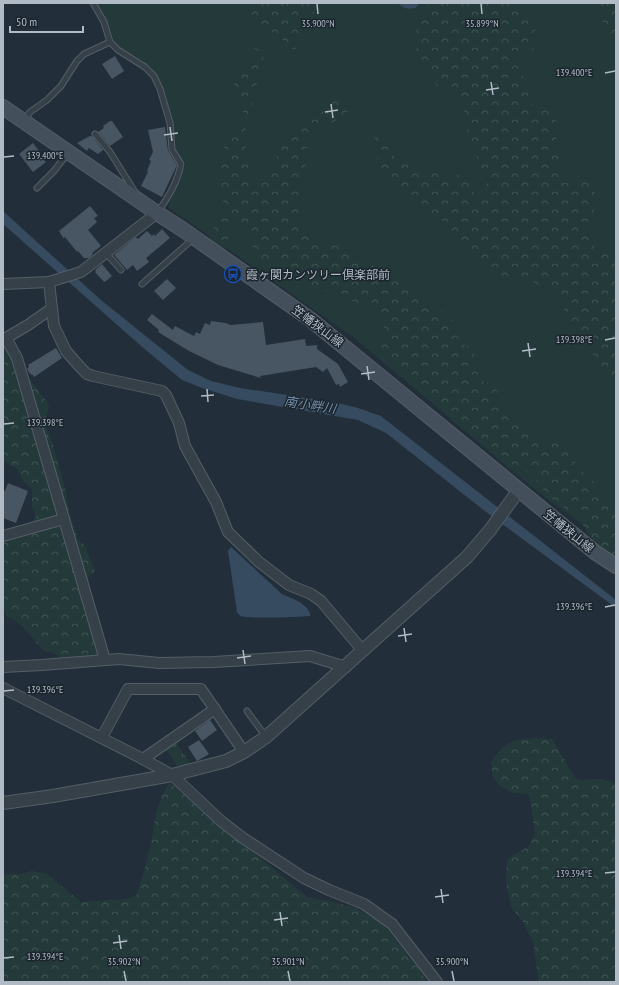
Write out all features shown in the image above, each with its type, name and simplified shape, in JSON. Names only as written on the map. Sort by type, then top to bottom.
[{"type":"main road","name":"笠幡狭山線","points":[[3,107],[140,202],[194,237],[310,319],[515,496],[616,566]]},
{"type":"street","points":[[3,284],[49,282],[81,272],[157,213]]},
{"type":"street","points":[[49,282],[54,326],[66,351],[87,374],[166,394],[179,424],[185,446],[216,502],[228,532],[260,562],[289,584],[311,594],[321,601],[363,651]]},
{"type":"street","points":[[51,309],[28,326],[4,338],[18,358],[105,660]]},
{"type":"street","points":[[3,803],[53,796],[172,775],[226,761],[244,752],[266,737],[346,667],[467,557],[515,496]]},
{"type":"street","points":[[3,536],[64,519]]},
{"type":"street","points":[[3,667],[119,659],[159,663],[310,656],[346,667]]},
{"type":"street","points":[[3,688],[102,737],[172,775],[221,821],[243,838],[304,878],[364,904],[392,924],[437,982]]},
{"type":"street","points":[[102,737],[128,689],[201,689],[244,752]]},
{"type":"street","points":[[143,759],[215,709]]},
{"type":"lane","points":[[93,3],[104,22],[110,42],[118,50],[146,67],[154,76],[160,89],[170,123],[172,150],[181,164],[180,171],[163,205],[157,213]]},
{"type":"lane","points":[[23,121],[30,112],[47,100],[61,86],[77,61],[84,54],[110,42]]},
{"type":"lane","points":[[95,134],[110,152],[140,202]]},
{"type":"lane","points":[[38,188],[69,152]]},
{"type":"lane","points":[[142,284],[194,237]]},
{"type":"lane","points":[[106,252],[121,270]]},
{"type":"lane","points":[[247,711],[266,737]]},
{"type":"green space","points":[[97,3],[616,3],[616,549],[539,493],[353,337],[168,207],[186,163],[175,151],[172,122],[161,82],[151,67],[117,46]]},
{"type":"green space","points":[[251,3],[320,3],[310,16],[301,19],[298,25],[305,35],[300,45],[294,50],[290,48],[274,31],[267,37],[261,36],[251,22],[247,10],[252,6]]},
{"type":"green space","points":[[431,3],[517,3],[534,25],[536,32],[535,45],[531,52],[524,56],[517,66],[532,91],[531,102],[535,108],[549,110],[560,126],[556,138],[560,154],[563,183],[572,183],[580,174],[590,181],[596,195],[594,210],[596,220],[589,225],[583,226],[582,230],[587,236],[593,239],[595,250],[616,259],[616,387],[612,381],[604,376],[597,365],[587,339],[570,322],[565,313],[562,301],[532,281],[515,280],[494,276],[490,270],[472,259],[463,241],[452,233],[444,222],[418,207],[403,191],[381,173],[377,165],[378,153],[372,141],[381,132],[389,134],[393,142],[391,151],[397,161],[418,167],[423,178],[434,173],[433,165],[441,166],[451,183],[457,175],[469,178],[472,191],[480,199],[488,194],[485,188],[489,178],[479,166],[474,147],[467,130],[466,114],[456,99],[434,83],[417,54],[416,21],[420,9]]},
{"type":"green space","points":[[597,3],[616,4],[616,46],[598,14]]},
{"type":"green space","points":[[254,48],[263,50],[264,62],[258,77],[255,96],[244,137],[244,142],[253,169],[251,181],[258,182],[267,176],[271,171],[284,137],[287,133],[318,111],[325,112],[333,100],[344,104],[352,110],[329,126],[313,132],[304,157],[306,168],[303,182],[299,188],[299,214],[301,228],[333,246],[345,245],[356,260],[374,266],[384,275],[393,277],[402,276],[420,291],[422,300],[432,308],[447,313],[456,325],[457,336],[461,343],[472,349],[475,356],[479,380],[493,385],[497,390],[503,408],[509,415],[516,421],[529,427],[541,439],[552,441],[561,446],[586,475],[599,487],[616,515],[616,561],[600,548],[589,535],[578,517],[552,499],[544,491],[541,485],[524,469],[516,467],[507,461],[498,451],[489,446],[459,420],[435,402],[420,387],[409,380],[379,353],[383,340],[384,326],[375,315],[363,306],[345,298],[338,292],[309,290],[302,287],[294,280],[287,270],[269,260],[260,258],[255,252],[248,234],[243,227],[233,224],[224,250],[219,248],[210,240],[216,222],[225,203],[220,199],[216,188],[220,177],[220,168],[225,160],[224,146],[228,138],[232,135],[240,134],[243,122],[243,110],[239,103],[230,94],[237,77],[243,72],[252,59]]},
{"type":"green space","points":[[3,343],[49,405],[46,417],[47,429],[66,492],[70,515],[78,539],[86,546],[95,571],[87,578],[102,628],[104,648],[94,666],[79,666],[62,661],[55,654],[43,650],[20,624],[7,616],[3,609],[3,537],[31,523],[36,516],[32,507],[32,489],[23,481],[17,469],[3,460]]},
{"type":"green space","points":[[537,738],[552,739],[576,779],[601,779],[616,783],[616,982],[539,982],[533,942],[523,922],[511,907],[506,882],[507,859],[529,846],[535,833],[529,794],[513,793],[500,786],[493,777],[491,762],[501,749],[510,742]]},
{"type":"green space","points":[[175,741],[192,766],[179,768],[165,748]]},
{"type":"green space","points":[[170,783],[307,897],[356,908],[382,923],[421,972],[427,982],[3,982],[3,874],[20,874],[32,871],[47,874],[81,902],[125,899],[136,896],[150,848],[154,822],[159,805],[165,790]]},
{"type":"water","points":[[399,3],[420,3],[415,8],[406,8]]},
{"type":"water","name":"南小畔川","points":[[3,211],[101,300],[188,370],[211,381],[240,388],[334,402],[381,416],[616,600],[616,608],[486,512],[386,433],[358,420],[237,399],[182,380],[141,346],[3,224]]},
{"type":"water","points":[[231,547],[282,594],[300,602],[307,608],[310,616],[263,618],[241,616],[237,612],[228,551]]},
{"type":"building","points":[[115,56],[124,71],[112,79],[102,64]]},
{"type":"building","points":[[110,121],[112,121],[123,137],[110,146],[98,132]]},
{"type":"building","points":[[165,127],[168,151],[177,165],[162,197],[141,186],[148,172],[147,171],[151,161],[149,160],[153,152],[148,130]]},
{"type":"building","points":[[92,136],[103,150],[98,154],[89,148],[87,151],[77,143]]},
{"type":"building","points":[[33,143],[46,162],[33,172],[19,154]]},
{"type":"building","points":[[90,206],[98,216],[94,218],[97,222],[88,230],[101,246],[92,253],[93,254],[89,258],[84,258],[65,237],[63,238],[59,231]]},
{"type":"building","points":[[162,229],[170,238],[146,258],[149,262],[137,271],[133,265],[127,270],[114,255],[136,237],[138,239],[147,231],[152,236],[154,234],[155,236]]},
{"type":"building","points":[[102,264],[112,276],[104,282],[95,272],[95,270]]},
{"type":"building","points":[[167,279],[176,288],[163,300],[154,291]]},
{"type":"building","points":[[152,314],[173,330],[175,326],[194,336],[196,332],[200,334],[205,323],[210,325],[211,321],[230,325],[263,322],[266,345],[305,339],[306,346],[317,345],[317,349],[338,364],[348,382],[340,387],[339,384],[336,385],[327,368],[323,372],[316,367],[260,376],[261,378],[218,365],[189,351],[158,332],[159,330],[147,320]]},
{"type":"building","points":[[56,348],[62,358],[34,377],[32,374],[31,375],[27,369],[29,367],[28,365]]},
{"type":"building","points":[[8,483],[28,491],[16,523],[3,518],[3,491],[5,491]]},
{"type":"building","points":[[210,720],[217,730],[202,741],[195,731]]},
{"type":"building","points":[[199,740],[209,754],[197,761],[188,747]]},
{"type":"place","name":"霞ヶ関カンツリー倶楽部前","points":[[233,274]]}]
